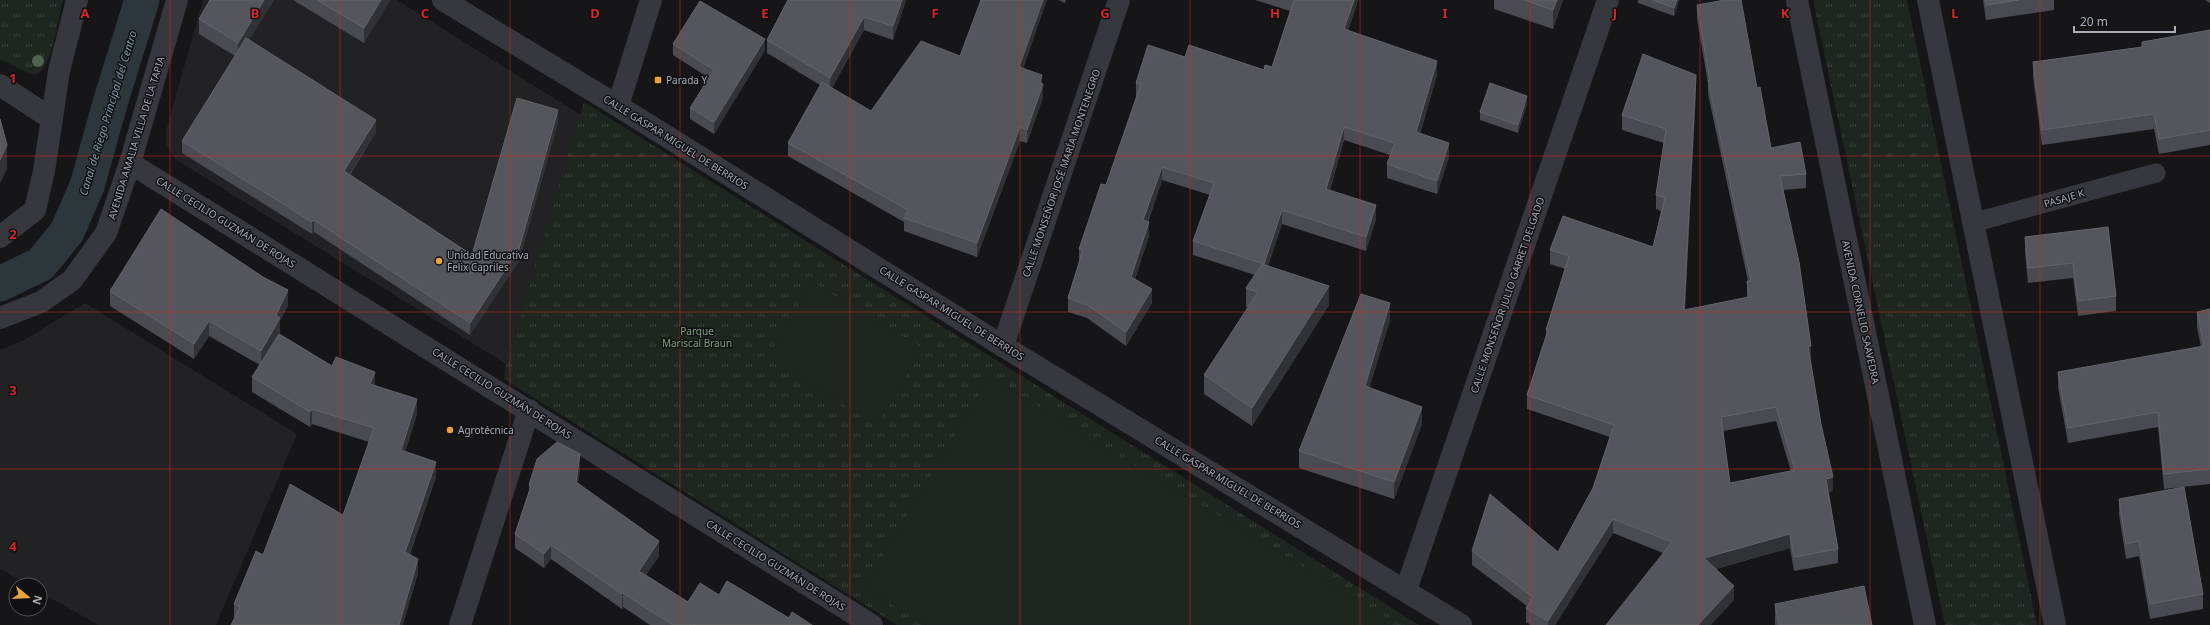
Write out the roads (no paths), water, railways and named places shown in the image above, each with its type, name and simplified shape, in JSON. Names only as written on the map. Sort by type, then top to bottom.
[{"type":"street","points":[[0,236],[35,210],[44,170],[59,71],[77,0]]},
{"type":"street","name":"AVENIDA AMALIA VILLA DE LA TAPIA","points":[[0,318],[41,302],[72,280],[106,233],[130,163],[177,0]]},
{"type":"street","name":"CALLE GASPAR MIGUEL DE BERRIOS","points":[[443,0],[618,106],[1003,346],[1406,590],[1461,625]]},
{"type":"street","points":[[618,106],[651,0]]},
{"type":"street","name":"CALLE MONSEÑOR JOSÉ MARÍA MONTENEGRO","points":[[1003,346],[1119,0]]},
{"type":"street","name":"CALLE MONSEÑOR JULIO GARRET DELGADO","points":[[1406,590],[1608,0]]},
{"type":"street","name":"AVENIDA CORNELIO SAAVEDRA","points":[[1797,0],[1925,625]]},
{"type":"street","points":[[1928,0],[1972,224],[2055,625]]},
{"type":"street","points":[[0,85],[52,119]]},
{"type":"street","name":"CALLE CECILIO GUZMÁN DE ROJAS","points":[[130,163],[529,410],[872,625]]},
{"type":"street","points":[[460,625],[529,410]]},
{"type":"lane","name":"PASAJE K","points":[[1972,224],[2156,173]]},
{"type":"waterway","name":"Canal de Riego Principal del Centro","points":[[0,284],[41,264],[67,232],[87,186],[111,100],[142,0]]},
{"type":"place","name":"Parada Y","points":[[658,80]]},
{"type":"place","name":"Unidad Educativa Felix Capriles","points":[[439,261]]},
{"type":"place","name":"Agrotécnica","points":[[450,430]]},
{"type":"park label","name":"Parque Mariscal Braun","points":[[697,336]]}]
